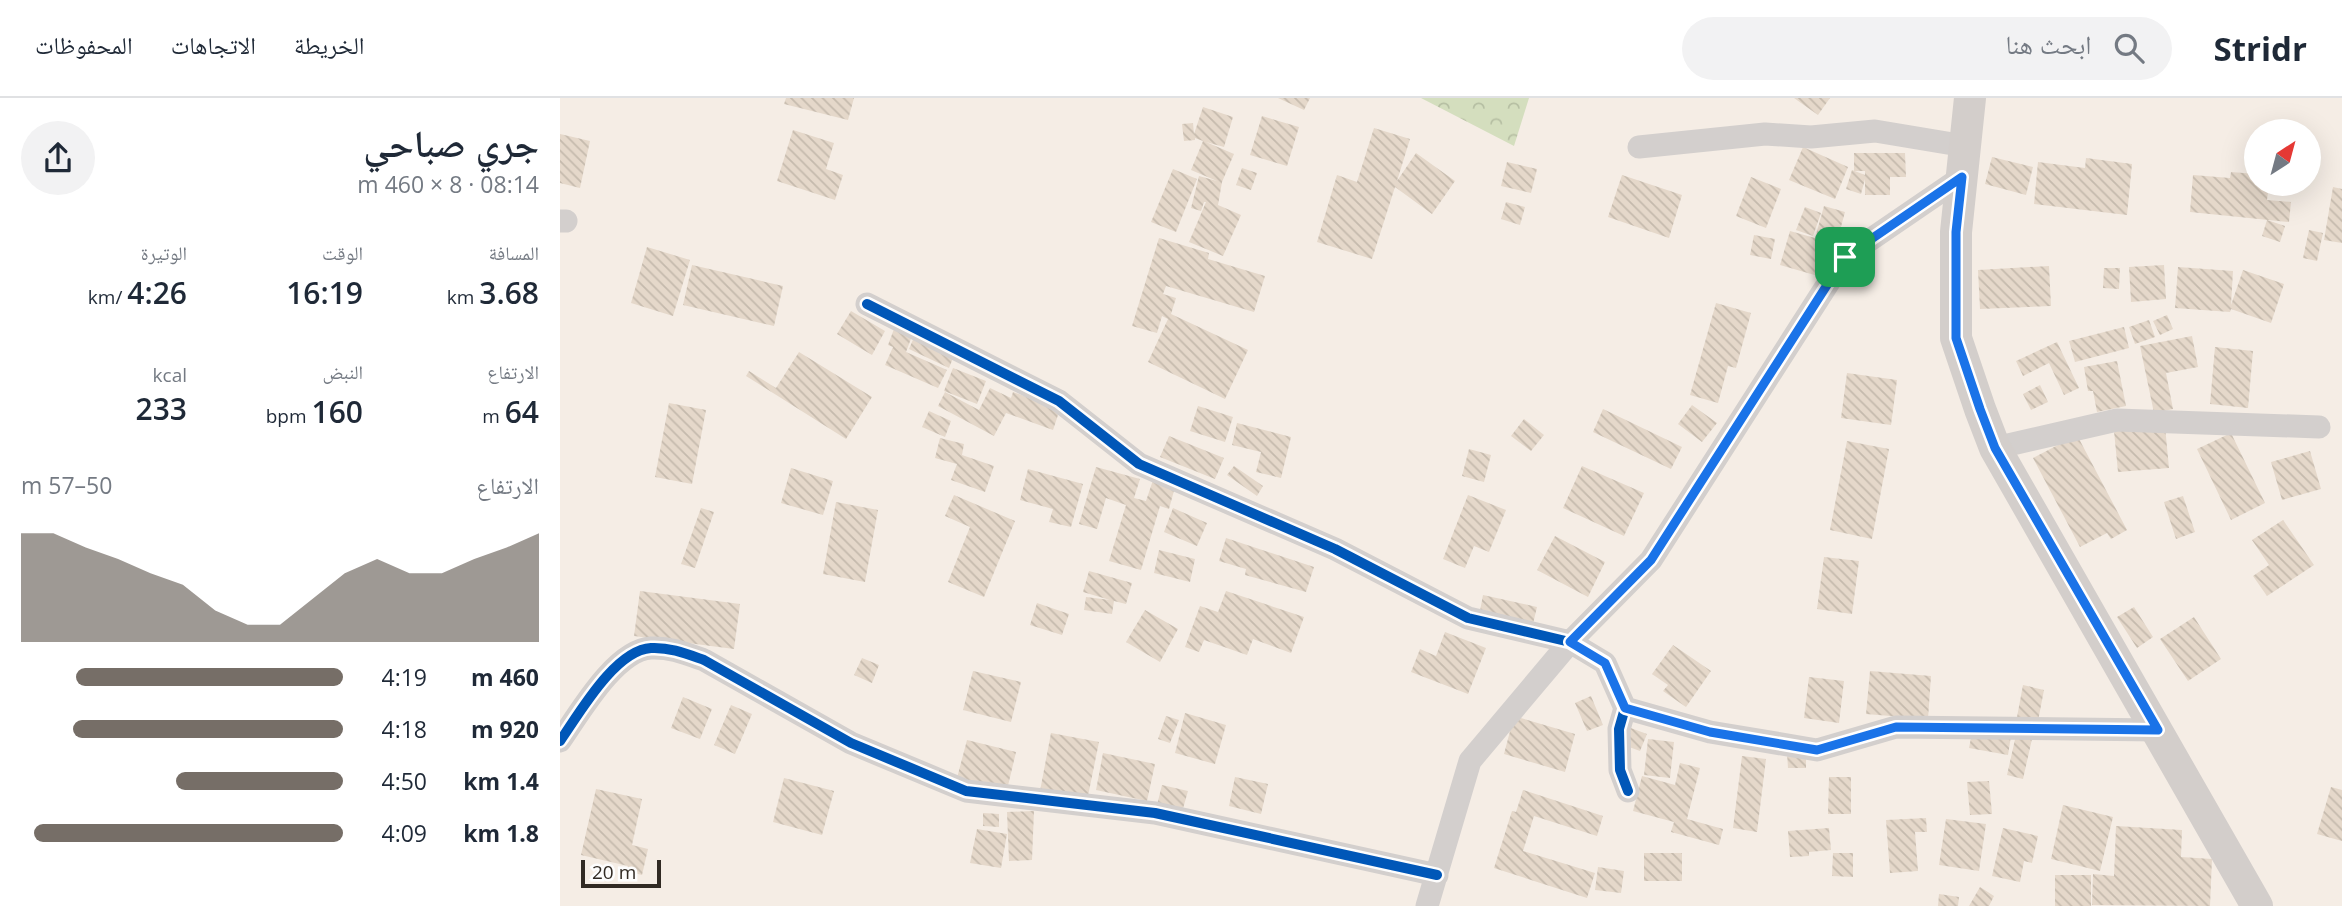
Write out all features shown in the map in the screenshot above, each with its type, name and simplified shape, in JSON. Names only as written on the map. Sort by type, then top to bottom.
[{"type":"main road","points":[[1970,98],[1956,232],[1956,338],[1980,409],[1995,448],[2258,906]]},
{"type":"street","points":[[1639,147],[1765,134],[1811,136],[1875,131],[1965,146]]},
{"type":"street","points":[[1427,906],[1470,761],[1570,642],[1651,560],[1845,257],[1962,177]]},
{"type":"street","points":[[867,304],[1059,401],[1139,464],[1335,549],[1468,618],[1570,642],[1605,663],[1625,708],[1619,729],[1619,770],[1628,791]]},
{"type":"street","points":[[1995,448],[2117,420],[2319,427]]},
{"type":"street","points":[[560,741],[605,678],[630,654],[649,648],[678,650],[704,660],[851,743],[966,791],[1155,813],[1437,875]]},
{"type":"street","points":[[1625,708],[1710,732],[1817,750],[1896,727],[2158,730]]},
{"type":"green space","points":[[1421,98],[1529,98],[1514,146]]},
{"type":"building","points":[[786,98],[854,98],[848,120],[784,104]]},
{"type":"building","points":[[1278,98],[1310,98],[1304,110]]},
{"type":"building","points":[[1794,98],[1830,98],[1818,115]]},
{"type":"building","points":[[1203,107],[1233,117],[1224,147],[1206,142],[1234,154],[1222,182],[1218,205],[1241,215],[1223,256],[1189,242],[1206,202],[1201,211],[1191,208],[1199,176],[1217,181],[1191,170],[1203,141],[1195,138],[1184,141],[1182,124],[1193,123],[1194,134]]},
{"type":"building","points":[[1262,116],[1299,127],[1287,166],[1250,155]]},
{"type":"building","points":[[1374,128],[1410,139],[1397,181],[1416,153],[1455,181],[1432,214],[1395,187],[1372,259],[1317,242],[1337,175],[1357,182]]},
{"type":"building","points":[[793,130],[834,143],[826,169],[843,175],[835,200],[777,181]]},
{"type":"building","points":[[560,134],[590,141],[580,188],[560,183]]},
{"type":"building","points":[[1803,147],[1848,167],[1835,199],[1789,180]]},
{"type":"building","points":[[1854,153],[1905,153],[1906,177],[1890,177],[1890,195],[1865,195],[1865,179],[1861,194],[1846,189],[1852,170],[1854,171]]},
{"type":"building","points":[[1992,157],[2033,167],[2026,195],[1985,184]]},
{"type":"building","points":[[2086,158],[2132,164],[2127,215],[2034,204],[2038,162],[2085,168]]},
{"type":"building","points":[[1507,162],[1537,169],[1531,193],[1501,186]]},
{"type":"building","points":[[1242,168],[1257,173],[1251,190],[1236,185]]},
{"type":"building","points":[[1173,169],[1197,179],[1176,232],[1151,222]]},
{"type":"building","points":[[2231,172],[2244,173],[2244,196],[2268,196],[2267,200],[2291,202],[2289,222],[2190,212],[2193,175],[2230,178]]},
{"type":"building","points":[[1622,175],[1682,195],[1669,238],[1608,217]]},
{"type":"building","points":[[1751,177],[1781,189],[1766,228],[1736,216]]},
{"type":"building","points":[[2333,187],[2342,189],[2342,243],[2324,240]]},
{"type":"building","points":[[1506,202],[1525,207],[1520,225],[1501,219]]},
{"type":"building","points":[[1824,206],[1845,212],[1836,245],[1827,243],[1818,276],[1780,265],[1790,231],[1815,238]]},
{"type":"building","points":[[1805,207],[1821,213],[1813,236],[1796,230]]},
{"type":"building","points":[[2267,220],[2285,226],[2280,242],[2262,236]]},
{"type":"building","points":[[2309,230],[2323,233],[2317,261],[2303,258]]},
{"type":"building","points":[[1754,235],[1775,239],[1771,259],[1750,255]]},
{"type":"building","points":[[1159,238],[1209,253],[1208,259],[1265,276],[1254,312],[1166,286],[1163,294],[1176,298],[1171,314],[1248,350],[1225,399],[1148,362],[1168,319],[1162,316],[1157,333],[1132,326]]},
{"type":"building","points":[[647,247],[690,260],[673,316],[631,303]]},
{"type":"building","points":[[692,265],[783,286],[774,326],[683,305]]},
{"type":"building","points":[[2164,265],[2166,299],[2131,302],[2129,267]]},
{"type":"building","points":[[2049,266],[2051,306],[1980,309],[1978,270]]},
{"type":"building","points":[[2178,267],[2233,271],[2231,305],[2243,270],[2284,284],[2271,323],[2231,309],[2230,312],[2175,308]]},
{"type":"building","points":[[2104,268],[2120,268],[2119,289],[2103,288]]},
{"type":"building","points":[[1716,303],[1751,313],[1736,368],[1728,366],[1718,403],[1690,395]]},
{"type":"building","points":[[851,311],[885,331],[872,355],[837,334]]},
{"type":"building","points":[[2167,315],[2173,329],[2160,335],[2153,321]]},
{"type":"building","points":[[2149,320],[2155,337],[2135,344],[2129,327]]},
{"type":"building","points":[[2124,327],[2129,348],[2075,362],[2069,341]]},
{"type":"building","points":[[894,329],[912,336],[906,352],[947,370],[938,388],[885,365],[893,347],[888,345]]},
{"type":"building","points":[[915,335],[955,353],[949,368],[909,349]]},
{"type":"building","points":[[2192,336],[2198,367],[2166,373],[2173,409],[2154,413],[2140,346]]},
{"type":"building","points":[[2057,342],[2079,388],[2064,395],[2049,363],[2023,376],[2016,361]]},
{"type":"building","points":[[2215,347],[2253,351],[2248,408],[2210,404]]},
{"type":"building","points":[[799,352],[872,397],[846,439],[746,376],[749,371],[776,388]]},
{"type":"building","points":[[2117,361],[2126,406],[2097,412],[2093,391],[2088,391],[2084,367]]},
{"type":"building","points":[[953,368],[986,381],[977,404],[944,391]]},
{"type":"building","points":[[1847,373],[1897,380],[1891,425],[1841,418]]},
{"type":"building","points":[[2040,385],[2048,402],[2031,410],[2023,394]]},
{"type":"building","points":[[990,388],[1011,398],[1013,392],[1060,409],[1053,430],[1006,413],[994,436],[938,406],[945,392],[979,410]]},
{"type":"building","points":[[669,403],[706,410],[692,484],[655,477]]},
{"type":"building","points":[[1692,405],[1717,423],[1702,442],[1678,424]]},
{"type":"building","points":[[1198,406],[1233,417],[1225,442],[1190,431]]},
{"type":"building","points":[[1603,409],[1682,447],[1671,469],[1593,432]]},
{"type":"building","points":[[929,411],[951,421],[945,437],[922,427]]},
{"type":"building","points":[[1524,419],[1544,435],[1531,451],[1511,436]]},
{"type":"building","points":[[1237,423],[1291,437],[1281,478],[1256,472],[1261,452],[1232,445]]},
{"type":"building","points":[[2165,426],[2169,468],[2118,472],[2114,431]]},
{"type":"building","points":[[2231,433],[2265,503],[2231,520],[2197,449]]},
{"type":"building","points":[[2077,435],[2127,530],[2111,539],[2107,533],[2080,547],[2033,458]]},
{"type":"building","points":[[1169,436],[1224,458],[1215,479],[1160,457]]},
{"type":"building","points":[[940,438],[964,444],[962,455],[994,466],[985,492],[951,480],[957,464],[935,458]]},
{"type":"building","points":[[1847,441],[1889,449],[1872,539],[1830,530]]},
{"type":"building","points":[[1469,449],[1491,455],[1484,482],[1462,476]]},
{"type":"building","points":[[2310,451],[2321,489],[2282,500],[2271,462]]},
{"type":"building","points":[[1234,466],[1263,486],[1257,496],[1227,475]]},
{"type":"building","points":[[1582,466],[1644,493],[1624,536],[1563,508]]},
{"type":"building","points":[[1096,467],[1140,479],[1134,498],[1146,501],[1153,480],[1175,487],[1169,509],[1160,506],[1141,570],[1109,561],[1126,505],[1106,498],[1097,529],[1079,524]]},
{"type":"building","points":[[791,468],[833,481],[823,515],[781,503]]},
{"type":"building","points":[[1028,469],[1083,484],[1071,527],[1049,522],[1053,509],[1020,500]]},
{"type":"building","points":[[954,495],[1015,521],[984,597],[948,582],[970,527],[945,516]]},
{"type":"building","points":[[1468,495],[1506,510],[1489,552],[1474,546],[1465,568],[1443,559]]},
{"type":"building","points":[[2183,496],[2195,532],[2176,539],[2164,502]]},
{"type":"building","points":[[836,502],[878,510],[865,582],[823,574]]},
{"type":"building","points":[[701,508],[714,512],[695,568],[681,564]]},
{"type":"building","points":[[1173,508],[1207,523],[1197,546],[1164,532]]},
{"type":"building","points":[[2283,520],[2314,565],[2267,596],[2253,576],[2269,565],[2252,540]]},
{"type":"building","points":[[1555,536],[1605,562],[1588,597],[1537,570]]},
{"type":"building","points":[[1226,538],[1314,567],[1306,592],[1245,575],[1246,569],[1219,561]]},
{"type":"building","points":[[1159,550],[1195,559],[1190,582],[1154,573]]},
{"type":"building","points":[[1824,557],[1859,561],[1852,614],[1817,609]]},
{"type":"building","points":[[1089,571],[1132,583],[1126,604],[1114,601],[1112,614],[1084,610],[1086,597],[1110,600],[1083,592]]},
{"type":"building","points":[[640,591],[740,604],[734,649],[634,636]]},
{"type":"building","points":[[1226,591],[1304,617],[1291,653],[1253,639],[1247,655],[1204,640],[1199,652],[1185,647],[1200,606],[1218,612]]},
{"type":"building","points":[[1483,595],[1537,607],[1532,628],[1479,616]]},
{"type":"building","points":[[1037,603],[1069,614],[1062,635],[1030,625]]},
{"type":"building","points":[[2134,607],[2153,637],[2137,648],[2117,617]]},
{"type":"building","points":[[1145,610],[1178,629],[1160,662],[1126,642]]},
{"type":"building","points":[[2194,617],[2221,659],[2188,681],[2160,639]]},
{"type":"building","points":[[1445,632],[1486,648],[1468,694],[1411,672],[1420,649],[1436,656]]},
{"type":"building","points":[[1673,645],[1711,671],[1686,707],[1663,691],[1668,685],[1652,674]]},
{"type":"building","points":[[862,658],[879,665],[872,683],[854,675]]},
{"type":"building","points":[[973,671],[1021,682],[1011,722],[963,710]]},
{"type":"building","points":[[1870,671],[1931,676],[1928,719],[1866,714]]},
{"type":"building","points":[[1809,677],[1844,681],[1839,723],[1804,718]]},
{"type":"building","points":[[2023,685],[2044,690],[2038,721],[2017,717]]},
{"type":"building","points":[[1591,696],[1603,725],[1587,731],[1575,703]]},
{"type":"building","points":[[683,697],[712,709],[700,739],[671,728]]},
{"type":"building","points":[[731,705],[752,714],[735,754],[714,745]]},
{"type":"building","points":[[1185,713],[1226,725],[1215,764],[1175,753]]},
{"type":"building","points":[[1166,716],[1179,720],[1170,743],[1158,739]]},
{"type":"building","points":[[1514,716],[1575,734],[1565,772],[1504,754]]},
{"type":"building","points":[[1628,727],[1647,734],[1640,751],[1621,744]]},
{"type":"building","points":[[1973,728],[2011,736],[2008,755],[1969,748]]},
{"type":"building","points":[[1051,733],[1099,742],[1087,801],[1040,791]]},
{"type":"building","points":[[2016,735],[2032,739],[2023,779],[2007,775]]},
{"type":"building","points":[[1648,739],[1674,742],[1670,778],[1644,775]]},
{"type":"building","points":[[967,740],[1016,752],[1007,790],[957,778]]},
{"type":"building","points":[[1103,753],[1155,764],[1147,801],[1096,790]]},
{"type":"building","points":[[1787,753],[1806,753],[1806,768],[1788,768]]},
{"type":"building","points":[[1742,756],[1766,759],[1757,832],[1733,828]]},
{"type":"building","points":[[1680,763],[1700,768],[1687,819],[1723,829],[1719,845],[1671,832],[1674,822],[1633,811],[1642,776],[1675,785]]},
{"type":"building","points":[[1235,777],[1268,784],[1261,814],[1229,806]]},
{"type":"building","points":[[1829,777],[1851,777],[1851,814],[1828,814]]},
{"type":"building","points":[[784,778],[834,791],[822,835],[773,822]]},
{"type":"building","points":[[1989,781],[1992,814],[1970,815],[1967,782]]},
{"type":"building","points":[[1162,785],[1188,791],[1182,812],[1157,805]]},
{"type":"building","points":[[2331,787],[2342,790],[2342,841],[2317,834]]},
{"type":"building","points":[[596,789],[642,799],[632,845],[648,849],[642,875],[626,871],[628,866],[581,855]]},
{"type":"building","points":[[1523,790],[1603,816],[1597,836],[1534,816],[1523,851],[1595,873],[1587,898],[1494,868],[1512,811],[1516,812]]},
{"type":"building","points":[[2063,805],[2113,817],[2100,871],[2051,859]]},
{"type":"building","points":[[1034,811],[1032,860],[1009,861],[1007,812]]},
{"type":"building","points":[[983,813],[999,814],[999,827],[983,826]]},
{"type":"building","points":[[1926,818],[1927,832],[1915,832],[1918,871],[1890,873],[1886,820]]},
{"type":"building","points":[[1946,819],[1986,824],[1979,871],[1939,865]]},
{"type":"building","points":[[2116,826],[2182,830],[2181,857],[2212,859],[2210,906],[2092,905],[2093,874],[2114,876]]},
{"type":"building","points":[[1829,828],[1831,850],[1809,852],[1809,856],[1790,857],[1788,831]]},
{"type":"building","points":[[2003,828],[2038,836],[2032,863],[2024,861],[2020,882],[1992,876]]},
{"type":"building","points":[[977,829],[1007,834],[1001,868],[970,863]]},
{"type":"building","points":[[1644,853],[1682,853],[1682,881],[1644,881]]},
{"type":"building","points":[[1833,853],[1853,853],[1853,877],[1832,876]]},
{"type":"building","points":[[1598,867],[1624,871],[1621,893],[1595,890]]},
{"type":"building","points":[[2055,875],[2091,875],[2091,906],[2055,906]]},
{"type":"building","points":[[1980,887],[1994,896],[1989,906],[1969,906]]},
{"type":"building","points":[[1939,894],[1959,897],[1958,906],[1938,906]]},
{"type":"cycle path","points":[[867,304],[1059,401],[1139,464],[1335,549],[1468,618],[1570,642],[1605,663],[1625,708],[1619,729],[1620,770],[1628,791]]},
{"type":"cycle path","points":[[560,741],[611,671],[638,651],[665,649],[704,660],[851,743],[966,791],[1155,813],[1437,875]]},
{"type":"route","points":[[1962,177],[1956,232],[1956,338],[1980,409],[1995,448],[2158,730],[1896,727],[1817,750],[1710,732],[1625,708],[1605,663],[1570,642],[1651,560],[1845,257],[1962,177]]}]
